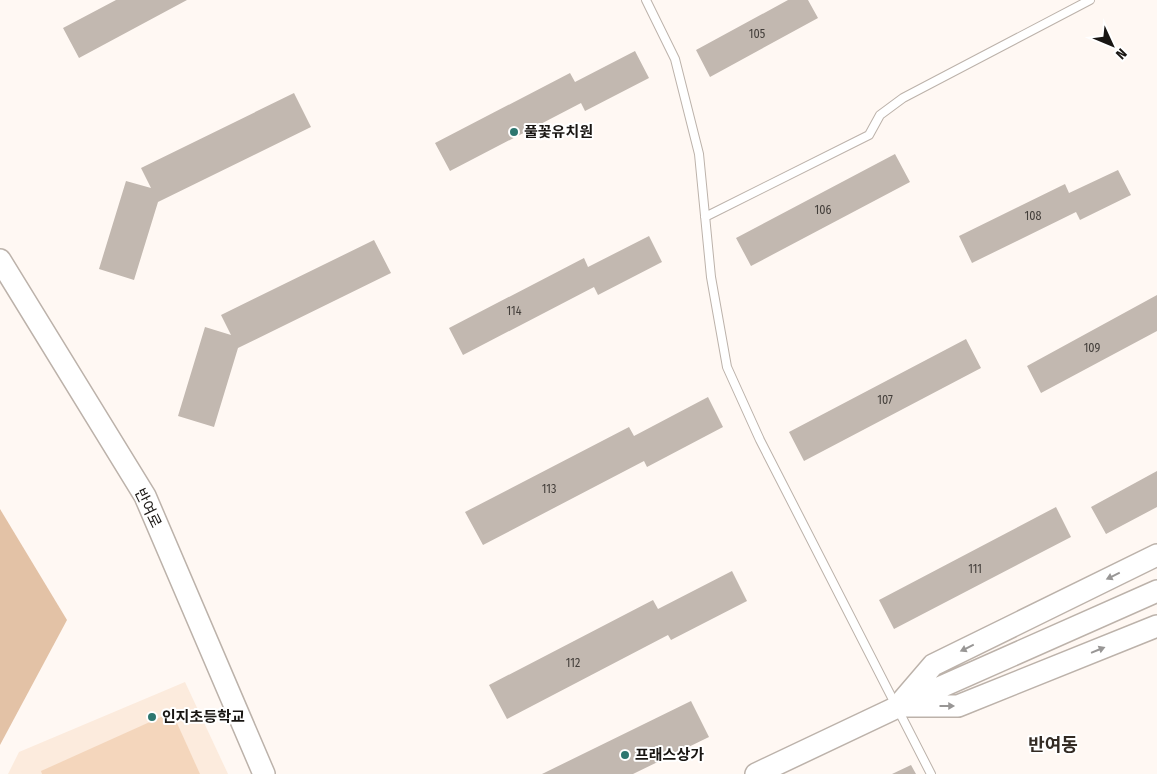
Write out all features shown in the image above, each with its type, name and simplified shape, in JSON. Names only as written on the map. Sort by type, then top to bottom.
[{"type":"main road","name":"반여로","points":[[0,260],[145,496],[264,774]]},
{"type":"main road","points":[[898,706],[933,665],[1157,555]]},
{"type":"main road","points":[[756,774],[898,706],[1157,591]]},
{"type":"main road","points":[[898,706],[958,706],[1157,626]]},
{"type":"lane","points":[[646,0],[675,59],[699,154],[711,277],[727,366],[760,440],[898,706],[931,774]]},
{"type":"lane","points":[[705,217],[869,135],[880,115],[903,98],[1090,0]]},
{"type":"shaded area","points":[[0,509],[67,620],[0,745]]},
{"type":"shaded area","name":"인지초등학교","points":[[185,682],[228,774],[8,774],[19,752]]},
{"type":"shaded area","points":[[172,712],[200,774],[42,774],[41,771]]},
{"type":"building","points":[[116,0],[187,0],[79,58],[63,28]]},
{"type":"building","points":[[788,0],[808,0],[818,18],[710,77],[696,50]]},
{"type":"building","points":[[635,51],[649,78],[585,111],[581,103],[450,171],[435,143],[570,73],[575,82]]},
{"type":"building","points":[[294,93],[311,127],[158,202],[134,280],[99,269],[126,181],[151,188],[141,168]]},
{"type":"building","points":[[895,154],[910,182],[751,266],[736,238]]},
{"type":"building","points":[[1118,170],[1131,195],[1080,220],[1076,212],[972,263],[959,236],[1065,184],[1069,193]]},
{"type":"building","points":[[649,236],[662,262],[598,295],[594,287],[463,355],[449,328],[584,258],[588,267]]},
{"type":"building","points":[[374,240],[391,273],[238,348],[214,427],[178,416],[205,327],[231,335],[221,315]]},
{"type":"building","points":[[1157,295],[1157,331],[1041,393],[1027,366]]},
{"type":"building","points":[[966,339],[981,368],[804,461],[789,432]]},
{"type":"building","points":[[708,397],[723,427],[647,467],[644,461],[483,545],[465,512],[629,427],[634,436]]},
{"type":"building","points":[[1157,471],[1157,507],[1106,534],[1091,507]]},
{"type":"building","points":[[1056,507],[1071,537],[894,629],[879,600]]},
{"type":"building","points":[[732,571],[747,601],[671,640],[668,635],[507,719],[489,685],[653,600],[658,609]]},
{"type":"building","name":"프래스상가","points":[[691,701],[709,737],[633,774],[542,774]]},
{"type":"building","points":[[911,765],[916,774],[892,774]]},
{"type":"place","name":"풀꽃유치원","points":[[514,132]]},
{"type":"place","name":"인지초등학교","points":[[152,717]]},
{"type":"place","name":"프래스상가","points":[[625,755]]},
{"type":"district","name":"반여동","points":[[1053,745]]}]
